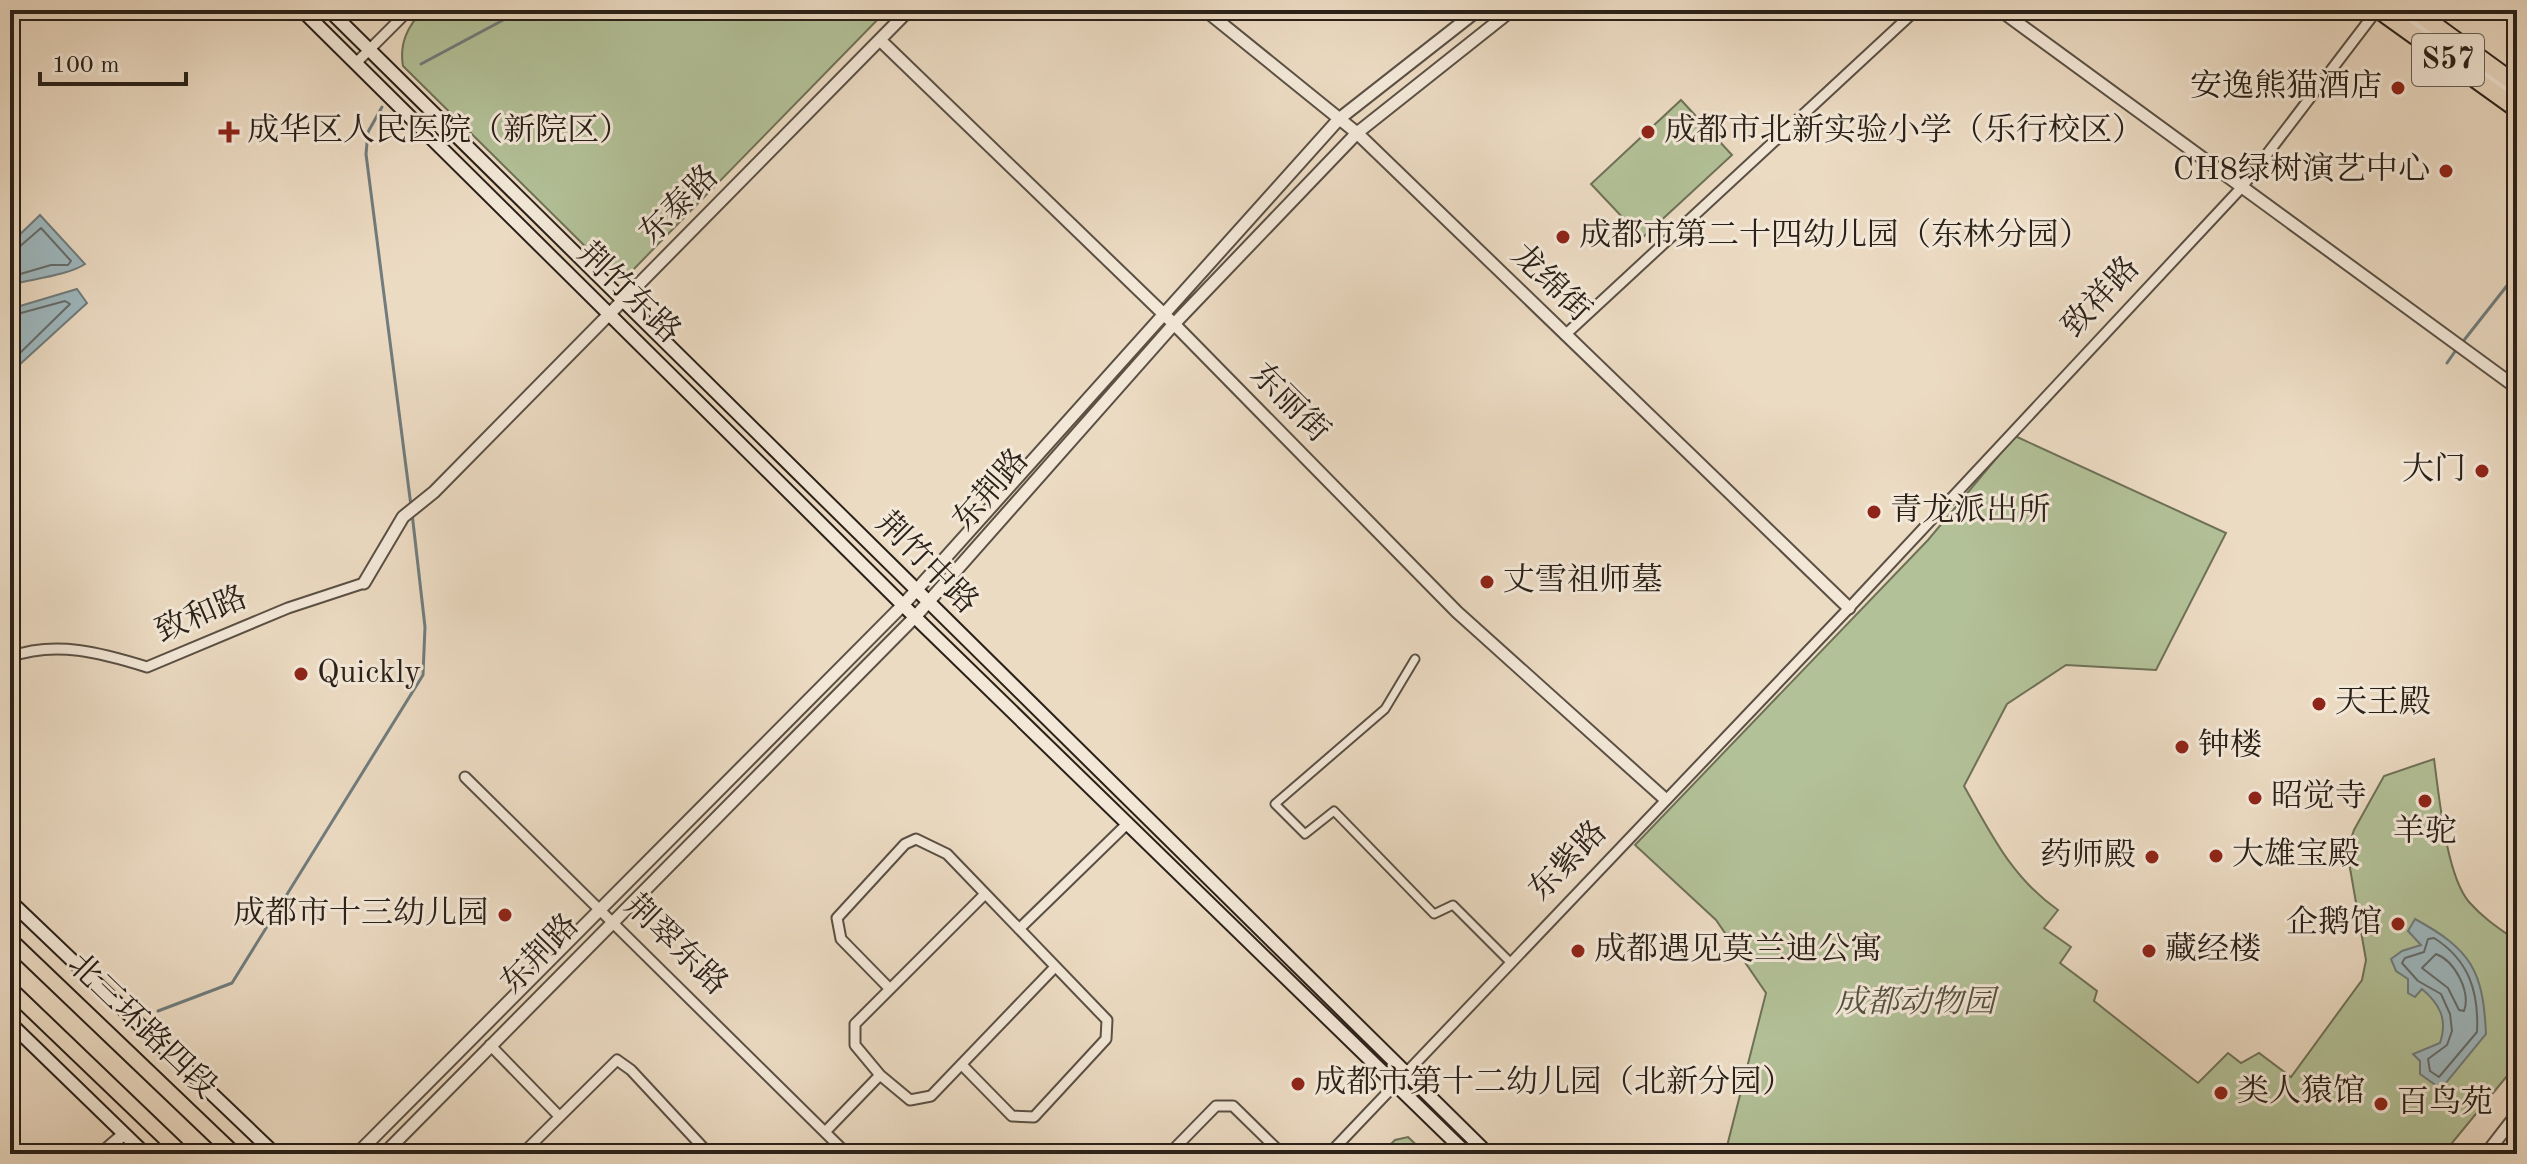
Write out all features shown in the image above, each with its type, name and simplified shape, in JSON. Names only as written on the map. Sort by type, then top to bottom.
[{"type":"highway","name":"S57","points":[[2378,10],[2517,109]]},
{"type":"highway","name":"S57","points":[[2414,10],[2517,85]]},
{"type":"highway","name":"北三环路四段","points":[[10,940],[234,1154]]},
{"type":"highway","name":"北三环路四段","points":[[10,989],[182,1154]]},
{"type":"main road","name":"荆竹东路","points":[[302,10],[915,617]]},
{"type":"main road","name":"荆竹中路","points":[[329,10],[1488,1154]]},
{"type":"main road","name":"荆竹中路","points":[[915,617],[1467,1154]]},
{"type":"main road","points":[[10,901],[275,1154]]},
{"type":"main road","points":[[10,1023],[145,1154]]},
{"type":"street","points":[[355,64],[409,10]]},
{"type":"street","name":"东泰路","points":[[364,583],[403,517],[611,315],[909,10]]},
{"type":"street","name":"龙绵街","points":[[1205,10],[1357,133],[1849,608]]},
{"type":"street","name":"东荆路","points":[[357,1154],[903,605],[1339,119],[1478,10]]},
{"type":"street","name":"东荆路","points":[[392,1151],[612,920],[915,617],[1174,324],[1357,133],[1512,10]]},
{"type":"street","points":[[1565,335],[1916,10]]},
{"type":"street","points":[[2000,10],[2517,388]]},
{"type":"street","name":"致祥路","points":[[1849,608],[2242,187],[2378,10]]},
{"type":"street","points":[[2397,10],[2517,96]]},
{"type":"street","name":"东丽街","points":[[880,40],[1165,315],[1457,612],[1665,799]]},
{"type":"street","name":"致和路","points":[[10,657],[35,647],[100,652],[147,667],[288,608],[364,583]]},
{"type":"street","name":"东紫路","points":[[1329,1154],[1849,608]]},
{"type":"street","points":[[1415,659],[1385,709],[1275,804],[1305,834],[1334,811],[1434,914],[1453,905],[1510,962]]},
{"type":"street","name":"荆翠东路","points":[[465,777],[847,1154]]},
{"type":"street","points":[[1019,929],[1128,823]]},
{"type":"street","points":[[889,988],[841,939],[837,918],[905,844],[916,839],[934,845],[1107,1020],[1109,1030],[1106,1039],[1034,1117],[1012,1116],[962,1065]]},
{"type":"street","points":[[985,894],[855,1024],[855,1045],[880,1075],[910,1100],[931,1096],[1055,967]]},
{"type":"street","points":[[490,1045],[559,1116]]},
{"type":"street","points":[[522,1154],[612,1062],[621,1061],[709,1154]]},
{"type":"street","points":[[825,1132],[880,1075]]},
{"type":"street","points":[[1169,1154],[1216,1106],[1233,1106],[1282,1154]]},
{"type":"street","points":[[2486,1154],[2517,1114]]},
{"type":"street","points":[[101,1154],[124,1134]]},
{"type":"green space","points":[[423,10],[887,10],[628,275],[604,265],[403,66],[402,50],[406,35]]},
{"type":"green space","points":[[1681,100],[1732,155],[1642,238],[1591,184]]},
{"type":"green space","name":"成都动物园","points":[[2015,436],[2226,533],[2156,670],[2066,665],[2007,704],[1964,786],[1993,838],[2015,869],[2058,910],[2044,928],[2071,947],[2060,963],[2097,991],[2094,1001],[2198,1083],[2228,1053],[2241,1063],[2259,1053],[2291,1077],[2362,980],[2366,960],[2347,851],[2354,830],[2384,776],[2434,759],[2449,854],[2461,890],[2480,913],[2517,941],[2517,1064],[2443,1154],[1725,1154],[1766,993],[1716,920],[1635,845],[1928,540]]},
{"type":"green space","points":[[1408,1137],[1426,1154],[1381,1154],[1395,1140]]},
{"type":"water","points":[[40,215],[85,264],[60,274],[10,285],[10,244]]},
{"type":"water","points":[[77,289],[87,303],[18,366],[10,357],[10,309]]},
{"type":"water","points":[[2415,919],[2462,952],[2471,964],[2482,994],[2486,1034],[2441,1089],[2420,1074],[2420,1061],[2413,1054],[2440,1043],[2443,1027],[2441,1013],[2422,989],[2415,997],[2408,993],[2408,979],[2396,971],[2391,959],[2402,951],[2421,945],[2408,931]]},
{"type":"waterway","points":[[421,64],[522,10]]},
{"type":"waterway","points":[[382,107],[368,132],[366,154],[411,506]]},
{"type":"waterway","points":[[2461,344],[2517,273]]},
{"type":"waterway","points":[[2447,363],[2456,350]]},
{"type":"waterway","points":[[158,1011],[232,983],[423,675],[425,627],[412,513]]},
{"type":"place","name":"安逸熊猫酒店","points":[[2398,88]]},
{"type":"place","name":"成华区人民医院（新院区）","points":[[229,132]]},
{"type":"place","name":"成都市北新实验小学（乐行校区）","points":[[1648,132]]},
{"type":"place","name":"CH8绿树演艺中心","points":[[2446,171]]},
{"type":"place","name":"成都市第二十四幼儿园（东林分园）","points":[[1563,237]]},
{"type":"place","name":"大门","points":[[2482,471]]},
{"type":"place","name":"青龙派出所","points":[[1874,512]]},
{"type":"place","name":"丈雪祖师墓","points":[[1487,582]]},
{"type":"place","name":"Quickly","points":[[301,674]]},
{"type":"place","name":"天王殿","points":[[2319,704]]},
{"type":"place","name":"钟楼","points":[[2182,747]]},
{"type":"place","name":"昭觉寺","points":[[2255,798]]},
{"type":"place","name":"羊驼","points":[[2425,801]]},
{"type":"place","name":"大雄宝殿","points":[[2216,856]]},
{"type":"place","name":"药师殿","points":[[2152,857]]},
{"type":"place","name":"成都市十三幼儿园","points":[[505,915]]},
{"type":"place","name":"企鹅馆","points":[[2398,924]]},
{"type":"place","name":"成都遇见莫兰迪公寓","points":[[1578,951]]},
{"type":"place","name":"藏经楼","points":[[2149,951]]},
{"type":"place","name":"成都市第十二幼儿园（北新分园）","points":[[1298,1084]]},
{"type":"place","name":"类人猿馆","points":[[2221,1093]]},
{"type":"place","name":"百鸟苑","points":[[2381,1104]]}]
